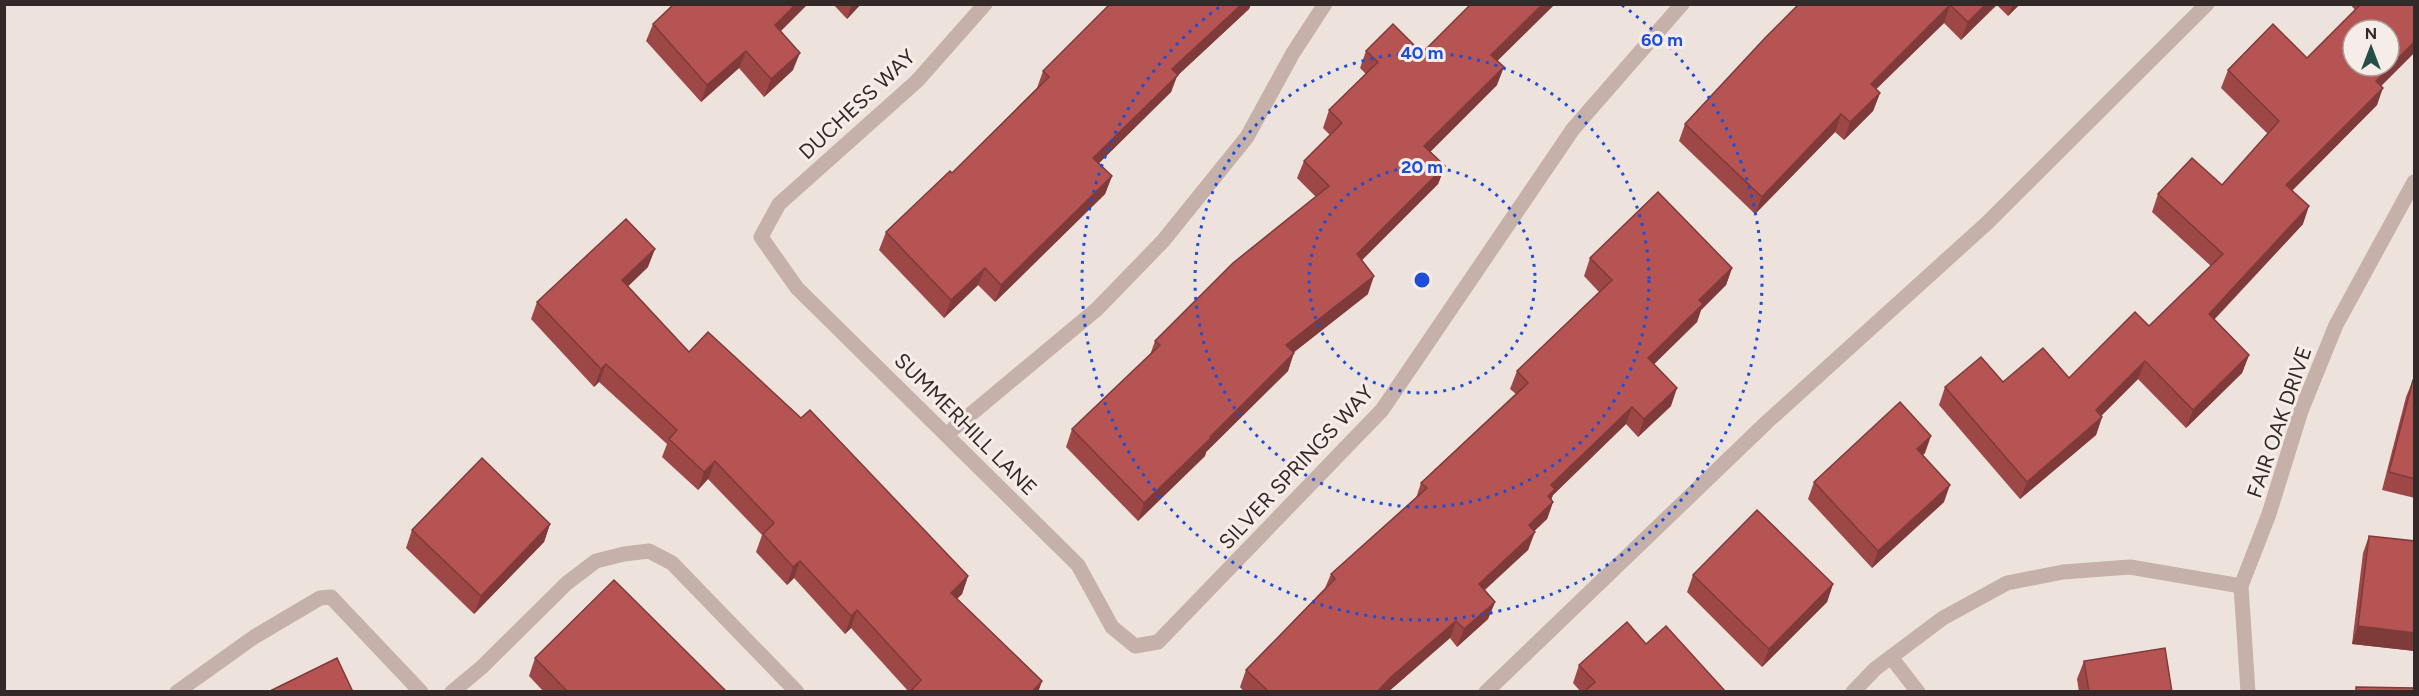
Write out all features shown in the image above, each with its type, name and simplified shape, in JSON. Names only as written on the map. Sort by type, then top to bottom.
[{"type":"street","name":"DUCHESS WAY","points":[[761,237],[779,204],[917,81],[985,4]]},
{"type":"street","points":[[946,434],[1097,309],[1163,241],[1247,137],[1293,53],[1324,4]]},
{"type":"street","name":"SILVER SPRINGS WAY","points":[[1135,646],[1158,642],[1382,410],[1573,129],[1682,4]]},
{"type":"street","points":[[1486,692],[1767,422],[1986,224],[2207,4]]},
{"type":"street","name":"FAIR OAK DRIVE","points":[[2248,692],[2241,586],[2269,514],[2301,411],[2336,325],[2415,182]]},
{"type":"street","name":"SUMMERHILL LANE","points":[[761,237],[797,288],[1078,565],[1112,627],[1135,646]]},
{"type":"street","points":[[452,692],[482,667],[567,583],[596,561],[650,551],[672,563],[797,692]]},
{"type":"street","points":[[1853,692],[1875,669],[1943,618],[2007,583],[2063,572],[2130,567],[2241,586]]},
{"type":"street","points":[[177,692],[254,637],[320,598],[331,597],[421,692]]},
{"type":"street","points":[[1891,657],[1918,692]]},
{"type":"building","points":[[674,4],[796,4],[775,25],[800,53],[771,79],[746,51],[707,85],[653,24]]},
{"type":"building","points":[[1110,4],[1242,4],[1172,69],[1178,75],[1093,158],[1112,176],[1001,285],[985,268],[951,300],[886,232],[950,171],[952,173],[1049,77],[1043,71]]},
{"type":"building","points":[[1471,4],[1543,4],[1491,55],[1504,67],[1424,146],[1445,166],[1357,254],[1374,276],[1286,345],[1294,353],[1144,503],[1072,429],[1160,345],[1155,341],[1233,263],[1329,186],[1304,161],[1342,123],[1329,110],[1378,62],[1366,51],[1393,24],[1422,53]]},
{"type":"building","points":[[1799,4],[1986,4],[1968,22],[1950,5],[1871,84],[1880,93],[1850,122],[1841,114],[1762,197],[1685,124]]},
{"type":"building","points":[[2361,4],[2415,4],[2415,41],[2401,55],[2401,18],[2347,18]]},
{"type":"building","points":[[2273,24],[2307,58],[2341,24],[2341,78],[2379,78],[2376,81],[2383,88],[2286,185],[2309,206],[2209,314],[2249,355],[2193,410],[2145,361],[2096,410],[2102,417],[2027,482],[1945,387],[1981,357],[2003,382],[2043,348],[2069,378],[2135,312],[2149,326],[2223,254],[2158,194],[2192,158],[2222,185],[2279,121],[2228,70]]},
{"type":"building","points":[[1658,192],[1732,268],[1699,300],[1703,304],[1648,358],[1677,388],[1644,419],[1632,407],[1551,485],[1555,489],[1548,496],[1553,502],[1529,525],[1535,532],[1479,584],[1495,602],[1464,629],[1456,621],[1377,692],[1269,692],[1246,670],[1335,579],[1331,574],[1427,488],[1421,483],[1528,383],[1517,371],[1612,280],[1590,258]]},
{"type":"building","points":[[626,219],[655,249],[622,280],[689,352],[708,332],[801,418],[810,410],[968,576],[951,593],[1042,681],[1032,692],[910,692],[921,680],[857,610],[851,616],[800,561],[793,567],[763,534],[774,523],[715,461],[704,472],[669,439],[677,430],[606,364],[601,369],[537,302]]},
{"type":"building","points":[[2413,380],[2415,380],[2415,479],[2389,472]]},
{"type":"building","points":[[1900,402],[1931,436],[1917,449],[1950,485],[1878,551],[1814,482]]},
{"type":"building","points":[[482,458],[550,524],[481,596],[412,530]]},
{"type":"building","points":[[1757,510],[1833,584],[1769,649],[1693,575]]},
{"type":"building","points":[[2369,536],[2415,541],[2415,633],[2358,626]]},
{"type":"building","points":[[614,580],[727,692],[568,692],[535,658]]},
{"type":"building","points":[[1627,622],[1646,644],[1666,626],[1725,691],[1584,692],[1595,682],[1579,665]]},
{"type":"building","points":[[2165,648],[2172,692],[2089,692],[2084,661]]},
{"type":"building","points":[[337,658],[353,692],[268,692]]},
{"type":"building","points":[[2356,687],[2415,688],[2415,692],[2356,692]]}]
